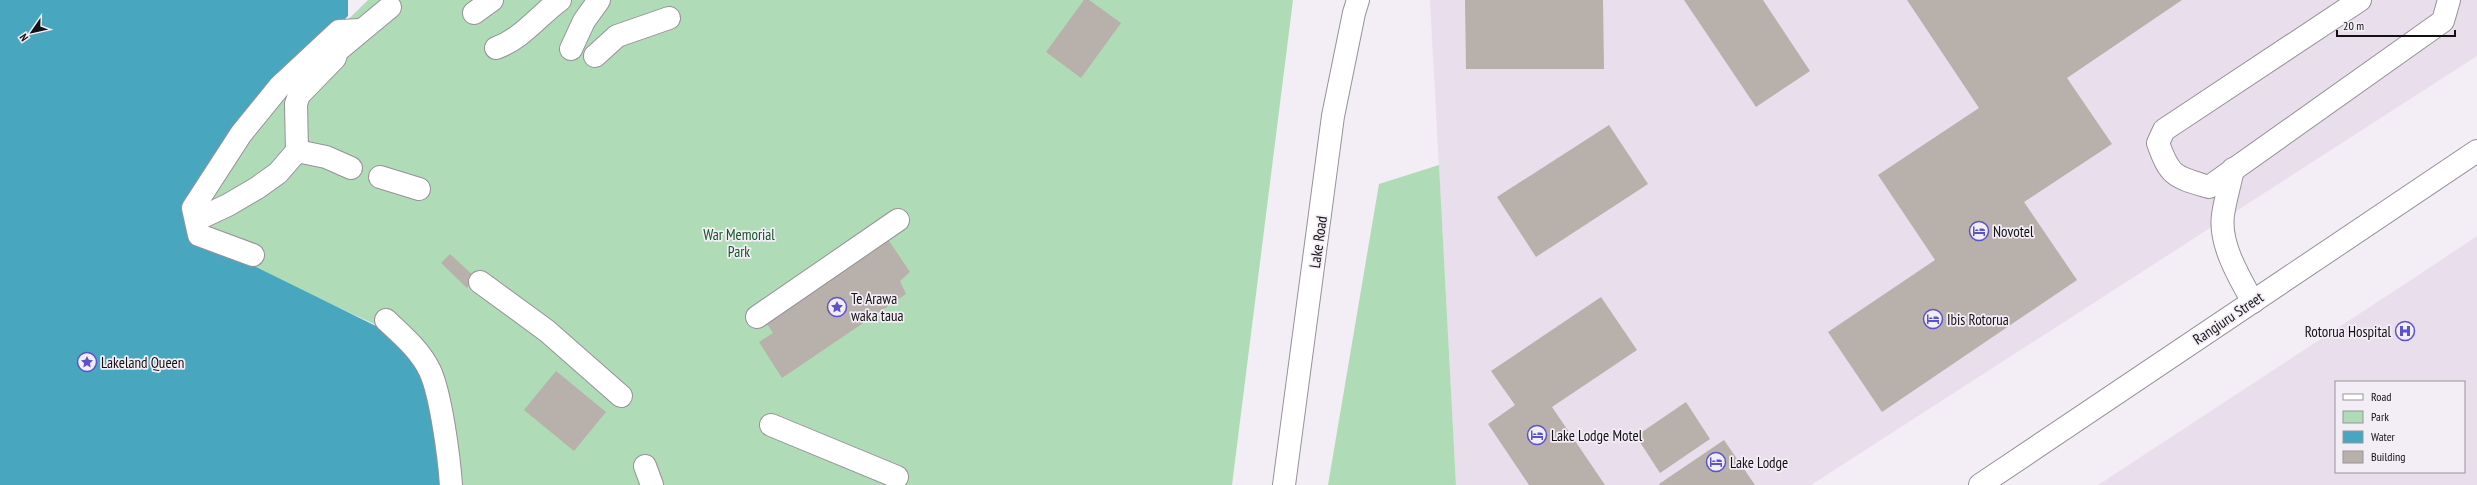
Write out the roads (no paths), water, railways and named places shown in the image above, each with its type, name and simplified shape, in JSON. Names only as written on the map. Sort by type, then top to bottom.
[{"type":"street","points":[[474,13],[492,0]]},
{"type":"street","points":[[496,48],[511,42],[535,23],[546,10],[560,0]]},
{"type":"street","points":[[571,50],[584,21],[599,0]]},
{"type":"street","name":"Lake Road","points":[[1284,485],[1333,116],[1358,0]]},
{"type":"street","points":[[2360,0],[2164,130],[2158,142],[2165,163],[2172,172],[2183,179],[2209,187],[2443,21],[2449,0]]},
{"type":"street","points":[[196,220],[228,206],[278,173],[297,151],[296,104],[299,95],[335,58],[337,51],[390,7]]},
{"type":"street","points":[[595,56],[617,36],[669,18]]},
{"type":"street","points":[[253,255],[199,234],[193,208],[241,134],[280,86],[339,31],[362,30]]},
{"type":"street","points":[[297,151],[326,157],[351,168]]},
{"type":"street","name":"Rangiuru Street","points":[[1980,485],[2477,151]]},
{"type":"street","points":[[2234,169],[2223,216],[2226,241],[2235,268],[2253,302]]},
{"type":"street","points":[[380,177],[419,189]]},
{"type":"street","points":[[757,317],[898,220]]},
{"type":"street","points":[[480,282],[547,331],[621,396]]},
{"type":"street","points":[[386,320],[413,346],[430,371],[438,401],[451,485]]},
{"type":"street","points":[[771,425],[897,477]]},
{"type":"water","points":[[0,0],[348,0],[348,16],[315,47],[184,208],[240,259],[384,330],[409,355],[428,390],[442,485],[0,485]]},
{"type":"place","name":"Novotel","points":[[1979,231]]},
{"type":"place","name":"Te Arawa waka taua","points":[[837,307]]},
{"type":"place","name":"Ibis Rotorua","points":[[1933,319]]},
{"type":"place","name":"Rotorua Hospital","points":[[2405,331]]},
{"type":"place","name":"Lakeland Queen","points":[[87,362]]},
{"type":"place","name":"Lake Lodge Motel","points":[[1537,435]]},
{"type":"place","name":"Lake Lodge","points":[[1716,462]]},
{"type":"park label","name":"War Memorial Park","points":[[739,242]]}]
